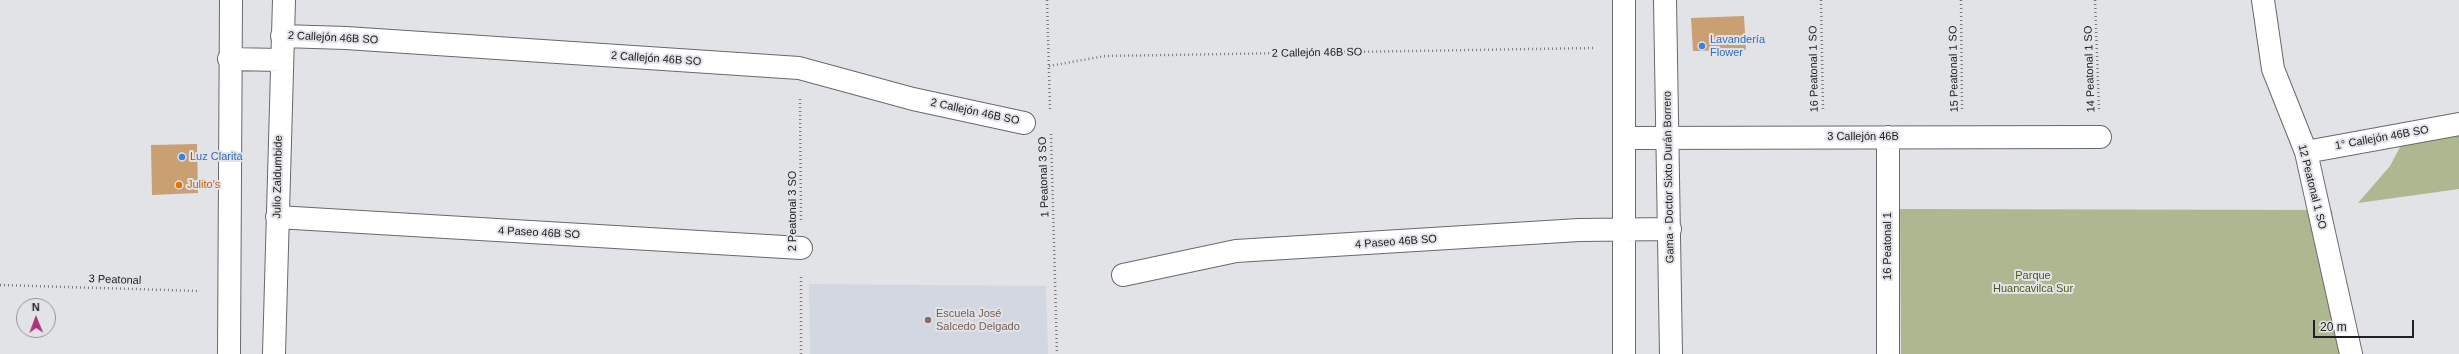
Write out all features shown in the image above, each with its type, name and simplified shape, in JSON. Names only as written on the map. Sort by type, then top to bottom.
[{"type":"street","points":[[229,354],[230,0]]},
{"type":"street","name":"Julio Zaldumbide","points":[[274,354],[281,60],[284,0]]},
{"type":"street","points":[[1624,0],[1626,138],[1624,354]]},
{"type":"street","name":"Gama - Doctor Sixto Durán Borrero","points":[[1666,0],[1671,354]]},
{"type":"street","name":"12 Peatonal 1 SO","points":[[2263,0],[2273,69],[2306,152],[2350,354]]},
{"type":"street","name":"2 Callejón 46B SO","points":[[282,36],[799,68],[913,99],[1024,123]]},
{"type":"street","points":[[229,59],[281,60]]},
{"type":"street","name":"1° Callejón 46B SO","points":[[2306,152],[2459,124]]},
{"type":"street","name":"3 Callejón 46B","points":[[1626,138],[2100,137]]},
{"type":"street","name":"16 Peatonal 1","points":[[1888,138],[1888,354]]},
{"type":"street","name":"4 Paseo 46B SO","points":[[277,217],[801,248]]},
{"type":"street","name":"4 Paseo 46B SO","points":[[1123,275],[1236,251],[1580,230],[1670,229]]},
{"type":"path","points":[[1047,0],[1050,113]]},
{"type":"path","name":"16 Peatonal 1 SO","points":[[1821,0],[1823,138]]},
{"type":"path","name":"15 Peatonal 1 SO","points":[[1961,0],[1962,137]]},
{"type":"path","name":"14 Peatonal 1 SO","points":[[2096,0],[2100,137]]},
{"type":"path","name":"2 Callejón 46B SO","points":[[1049,66],[1105,56],[1586,48]]},
{"type":"path","name":"2 Peatonal 3 SO","points":[[799,68],[802,354]]},
{"type":"path","name":"1 Peatonal 3 SO","points":[[1051,129],[1057,354]]},
{"type":"path","name":"3 Peatonal","points":[[0,285],[230,291]]},
{"type":"shaded area","name":"Escuela José Salcedo Delgado","points":[[809,284],[1046,286],[1048,354],[810,354]]},
{"type":"green space","points":[[2408,132],[2459,132],[2459,189],[2358,203],[2390,166]]},
{"type":"green space","name":"Parque Huancavilca Sur","points":[[1900,209],[2332,210],[2347,354],[1901,354]]},
{"type":"building","points":[[1744,16],[1746,50],[1693,51],[1691,18]]},
{"type":"building","points":[[197,144],[198,193],[152,195],[151,145]]},
{"type":"place","name":"Lavandería Flower","points":[[1702,46]]},
{"type":"place","name":"Luz Clarita","points":[[182,157]]},
{"type":"place","name":"Julito's","points":[[179,185]]},
{"type":"place","name":"Escuela José Salcedo Delgado","points":[[928,320]]}]
